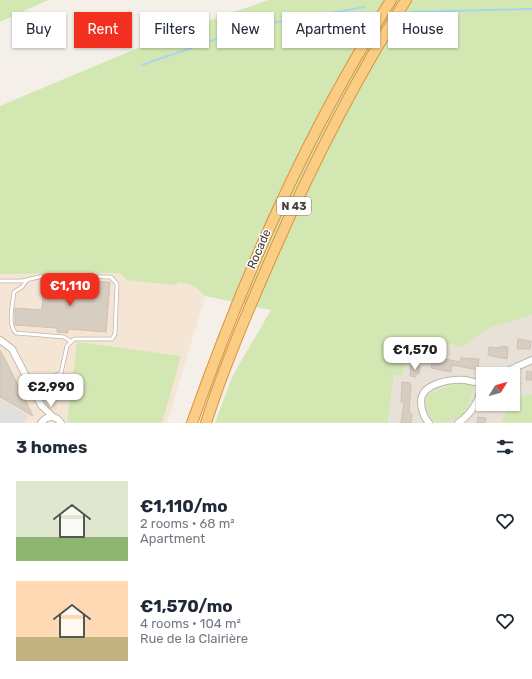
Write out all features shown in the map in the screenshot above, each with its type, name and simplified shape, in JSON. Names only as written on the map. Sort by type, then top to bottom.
[{"type":"highway","name":"Rocade","points":[[192,423],[227,326],[279,203],[326,111],[391,0]]},
{"type":"highway","name":"N 43","points":[[206,423],[239,331],[292,209],[333,124],[386,31],[406,0]]},
{"type":"street","points":[[0,340],[12,348],[41,405],[52,416],[59,419],[61,423]]},
{"type":"street","points":[[516,367],[532,360]]},
{"type":"street","points":[[430,423],[424,418],[421,409],[421,398],[427,390],[437,383],[448,381],[476,381]]},
{"type":"street","points":[[458,423],[465,418],[473,408],[476,401]]},
{"type":"street","points":[[41,405],[42,422],[52,416]]},
{"type":"lane","points":[[0,281],[27,280],[43,276],[111,277],[117,284],[114,336],[108,340],[79,338],[70,341],[67,346],[61,372],[32,387]]},
{"type":"lane","points":[[27,280],[22,287],[14,292],[11,325],[13,330],[16,333],[64,337],[70,341]]},
{"type":"shaded area","points":[[120,273],[181,282],[195,287],[205,296],[167,423],[0,423],[0,274]]},
{"type":"shaded area","points":[[532,315],[532,394],[520,398],[520,367],[476,367],[476,411],[507,411],[502,419],[502,423],[388,423],[394,374],[406,360],[421,349],[450,344],[463,347],[489,328]]},
{"type":"shaded area","points":[[0,399],[28,415],[25,423],[0,423]]},
{"type":"green space","points":[[0,0],[48,0],[22,12],[12,12],[12,16],[0,22]]},
{"type":"green space","points":[[269,0],[532,0],[532,315],[489,328],[463,347],[450,344],[421,349],[423,360],[407,360],[402,376],[394,374],[388,423],[215,423],[232,377],[271,310],[205,296],[195,287],[181,282],[173,285],[127,280],[120,273],[0,274],[0,106],[140,47],[209,48],[209,20],[217,18],[217,48],[274,48],[274,12],[234,12]]},
{"type":"green space","points":[[77,342],[181,356],[162,423],[67,423]]},
{"type":"green space","points":[[461,383],[475,385],[467,408],[459,417],[453,420],[436,423],[429,414],[426,406],[426,400],[436,391]]},
{"type":"green space","points":[[532,394],[532,423],[502,423],[502,419],[507,411],[520,411],[520,397]]},
{"type":"building","points":[[44,279],[110,282],[106,332],[68,329],[68,333],[57,332],[57,328],[15,325],[15,308],[42,310]]},
{"type":"building","points":[[518,339],[531,341],[530,349],[517,349]]},
{"type":"building","points":[[501,346],[508,347],[507,359],[488,355],[489,347],[501,348]]},
{"type":"building","points":[[0,350],[5,359],[33,416],[0,397]]},
{"type":"building","points":[[461,358],[479,359],[478,367],[476,367],[476,370],[452,365],[451,372],[431,368],[432,361],[445,362],[445,359],[460,362]]},
{"type":"building","points":[[411,366],[420,367],[419,374],[416,374],[416,377],[410,376]]},
{"type":"building","points":[[527,371],[532,372],[532,380],[526,380]]},
{"type":"building","points":[[402,382],[410,383],[411,386],[409,411],[412,415],[411,423],[401,423],[404,402],[401,402]]},
{"type":"building","points":[[478,417],[486,418],[485,423],[477,423]]},
{"type":"waterway","points":[[142,65],[254,26],[365,7]]},
{"type":"waterway","points":[[411,12],[532,9]]}]
